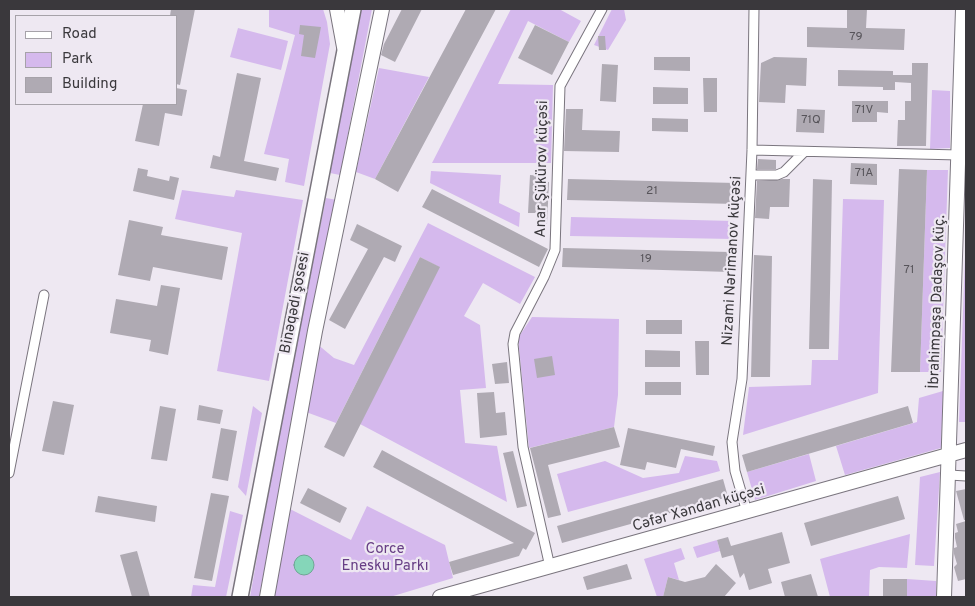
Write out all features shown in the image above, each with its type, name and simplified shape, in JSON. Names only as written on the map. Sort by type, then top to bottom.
[{"type":"main road","name":"Binəqədi şosesi","points":[[240,597],[353,9]]},
{"type":"street","points":[[337,9],[345,53]]},
{"type":"street","points":[[267,597],[316,330],[382,9]]},
{"type":"street","name":"Anar Şükürov küçəsi","points":[[550,567],[523,447],[513,344],[515,333],[544,277],[555,250],[560,86],[602,9]]},
{"type":"street","name":"Nizami Nərimanov küçəsi","points":[[747,512],[735,472],[732,442],[742,379],[752,150],[754,9]]},
{"type":"street","name":"İbrahimpaşa Dadaşov küç.","points":[[944,597],[949,455],[962,249],[959,155],[963,9]]},
{"type":"street","points":[[752,150],[959,155]]},
{"type":"street","points":[[751,175],[777,175],[784,172],[804,152]]},
{"type":"street","points":[[9,473],[11,452],[44,296]]},
{"type":"street","name":"Cəfər Xəndan küçəsi","points":[[440,597],[966,450]]},
{"type":"street","points":[[949,475],[966,476]]},
{"type":"green space","points":[[269,9],[323,9],[327,22],[330,44],[304,186],[285,182],[289,159],[264,154],[295,35],[269,27]]},
{"type":"green space","points":[[361,9],[372,9],[340,175],[330,173]]},
{"type":"green space","points":[[511,9],[559,9],[581,21],[569,42],[528,21],[498,84],[553,85],[551,163],[432,163]]},
{"type":"green space","points":[[612,9],[624,9],[626,20],[608,50],[594,45]]},
{"type":"green space","points":[[238,28],[288,41],[281,70],[230,57]]},
{"type":"green space","points":[[379,68],[429,77],[375,179],[356,172]]},
{"type":"green space","points":[[932,90],[950,91],[950,148],[930,149]]},
{"type":"green space","points":[[927,170],[948,170],[941,372],[920,372]]},
{"type":"green space","points":[[431,171],[501,175],[499,203],[520,213],[519,227],[430,183]]},
{"type":"green space","points":[[182,190],[234,197],[236,190],[303,200],[269,381],[217,371],[242,233],[175,219]]},
{"type":"green space","points":[[326,198],[337,200],[310,338],[334,358],[354,365],[428,223],[535,277],[520,304],[483,283],[464,316],[480,325],[486,388],[460,390],[465,443],[497,446],[507,502],[360,424],[439,267],[420,257],[336,423],[295,408],[259,597],[250,597],[284,406]]},
{"type":"green space","points":[[843,199],[884,200],[878,393],[743,435],[749,387],[811,385],[812,360],[838,360]]},
{"type":"green space","points":[[571,217],[734,221],[733,239],[570,236]]},
{"type":"green space","points":[[965,257],[966,422],[959,422]]},
{"type":"green space","points":[[532,317],[619,319],[618,395],[614,427],[529,448],[518,338]]},
{"type":"green space","points":[[943,391],[941,448],[845,475],[836,446],[917,422],[919,398]]},
{"type":"green space","points":[[253,406],[262,413],[246,496],[238,487]]},
{"type":"green space","points":[[809,454],[816,481],[755,500],[747,472]]},
{"type":"green space","points":[[685,456],[717,461],[720,471],[568,512],[557,474],[605,461],[643,478],[679,473]]},
{"type":"green space","points":[[940,472],[934,566],[915,565],[920,477]]},
{"type":"green space","name":"Corce Enesku Parkı","points":[[367,506],[445,545],[453,578],[390,597],[274,597],[290,509],[351,540]]},
{"type":"green space","points":[[230,511],[243,515],[226,597],[191,597],[193,585],[215,587]]},
{"type":"green space","points":[[910,534],[907,568],[879,567],[870,570],[869,597],[830,597],[820,559]]},
{"type":"green space","points":[[717,540],[720,551],[697,558],[693,547]]},
{"type":"green space","points":[[681,548],[685,559],[674,563],[679,580],[668,577],[663,597],[657,597],[644,559]]},
{"type":"green space","points":[[907,579],[936,581],[936,597],[907,597]]},
{"type":"shaded area","points":[[304,555],[311,558],[314,565],[311,572],[304,575],[297,572],[294,565],[297,558]]},
{"type":"building","points":[[171,9],[195,9],[180,85],[178,84],[178,15],[170,15]]},
{"type":"building","points":[[402,9],[422,9],[395,62],[381,55],[384,44]]},
{"type":"building","points":[[466,9],[496,9],[398,192],[375,179]]},
{"type":"building","points":[[847,9],[867,9],[866,28],[905,29],[904,50],[807,47],[807,27],[847,28]]},
{"type":"building","points":[[300,25],[321,27],[315,58],[301,56],[304,35],[299,34]]},
{"type":"building","points":[[535,25],[569,42],[552,75],[518,58]]},
{"type":"building","points":[[598,36],[605,36],[606,50],[599,50]]},
{"type":"building","points":[[654,57],[690,57],[690,71],[654,70]]},
{"type":"building","points":[[774,57],[807,58],[806,86],[786,85],[785,103],[759,102],[761,63]]},
{"type":"building","points":[[912,63],[928,63],[926,146],[897,146],[898,120],[905,120],[905,101],[911,101],[911,83],[895,82],[895,90],[883,90],[883,87],[838,86],[838,70],[893,71],[893,75],[912,75]]},
{"type":"building","points":[[602,64],[618,65],[616,102],[600,101]]},
{"type":"building","points":[[237,73],[261,78],[244,161],[279,168],[276,181],[210,168],[213,155],[220,157]]},
{"type":"building","points":[[703,78],[717,78],[717,112],[704,112]]},
{"type":"building","points":[[653,87],[688,88],[688,104],[653,104]]},
{"type":"building","points":[[178,88],[187,90],[182,116],[165,113],[159,146],[135,141],[143,105],[178,105]]},
{"type":"building","points":[[852,101],[888,101],[888,113],[877,112],[877,122],[852,122]]},
{"type":"building","points":[[566,109],[583,109],[582,130],[620,131],[619,152],[564,151]]},
{"type":"building","points":[[797,109],[825,110],[824,133],[796,132]]},
{"type":"building","points":[[652,118],[688,119],[688,132],[652,131]]},
{"type":"building","points":[[758,159],[776,160],[776,169],[757,169]]},
{"type":"building","points":[[851,163],[877,164],[877,185],[850,184]]},
{"type":"building","points":[[138,168],[148,170],[147,176],[169,181],[170,176],[179,178],[174,200],[133,191]]},
{"type":"building","points":[[899,169],[927,170],[920,372],[891,372]]},
{"type":"building","points":[[530,175],[544,176],[544,182],[549,182],[547,224],[536,223],[536,213],[528,213]]},
{"type":"building","points":[[568,179],[736,183],[736,204],[567,200]]},
{"type":"building","points":[[790,179],[789,207],[770,207],[769,219],[755,218],[757,181]]},
{"type":"building","points":[[813,179],[832,180],[829,349],[809,349]]},
{"type":"building","points":[[432,189],[548,249],[539,267],[422,207]]},
{"type":"building","points":[[129,220],[163,227],[161,235],[228,247],[222,280],[153,267],[150,281],[118,275]]},
{"type":"building","points":[[357,224],[402,246],[395,262],[384,257],[345,329],[329,320],[368,249],[350,240]]},
{"type":"building","points":[[563,248],[730,252],[730,272],[562,267]]},
{"type":"building","points":[[754,255],[772,256],[770,377],[751,377]]},
{"type":"building","points":[[420,257],[440,267],[344,457],[324,447]]},
{"type":"building","points":[[161,285],[180,288],[168,355],[149,351],[151,340],[110,333],[116,299],[157,306]]},
{"type":"building","points":[[646,320],[682,320],[682,334],[646,334]]},
{"type":"building","points":[[695,341],[709,341],[709,375],[696,375]]},
{"type":"building","points":[[645,350],[680,351],[680,367],[645,367]]},
{"type":"building","points":[[552,356],[555,375],[537,378],[534,359]]},
{"type":"building","points":[[507,362],[509,383],[495,384],[492,364]]},
{"type":"building","points":[[645,382],[681,382],[681,395],[645,395]]},
{"type":"building","points":[[494,392],[496,413],[505,412],[507,435],[480,438],[477,393]]},
{"type":"building","points":[[53,401],[74,405],[64,455],[42,451]]},
{"type":"building","points":[[199,405],[223,410],[220,424],[197,420]]},
{"type":"building","points":[[160,406],[176,409],[167,461],[151,459]]},
{"type":"building","points":[[908,406],[913,423],[747,472],[742,455]]},
{"type":"building","points":[[614,427],[620,447],[548,465],[561,515],[548,518],[530,448]]},
{"type":"building","points":[[221,428],[237,431],[228,481],[212,478]]},
{"type":"building","points":[[628,428],[715,446],[713,456],[681,449],[676,468],[647,462],[645,470],[620,465]]},
{"type":"building","points":[[382,450],[535,533],[526,550],[523,548],[519,556],[453,575],[449,562],[514,543],[373,467]]},
{"type":"building","points":[[513,451],[527,506],[517,508],[503,453]]},
{"type":"building","points":[[723,479],[728,497],[562,543],[557,526]]},
{"type":"building","points":[[308,488],[347,508],[340,523],[300,503]]},
{"type":"building","points":[[966,489],[966,520],[964,520],[956,491]]},
{"type":"building","points":[[211,493],[229,496],[212,581],[194,578]]},
{"type":"building","points":[[98,496],[157,506],[155,522],[95,512]]},
{"type":"building","points":[[898,496],[905,519],[811,546],[804,523]]},
{"type":"building","points":[[966,521],[966,579],[958,581],[954,567],[957,564],[954,554],[954,548],[957,547],[955,533],[958,532],[956,524]]},
{"type":"building","points":[[782,532],[790,563],[768,569],[772,583],[749,590],[744,573],[740,578],[733,555],[722,558],[717,540],[728,537],[731,546]]},
{"type":"building","points":[[137,551],[150,597],[132,597],[120,555]]},
{"type":"building","points":[[627,564],[632,579],[587,590],[583,577]]},
{"type":"building","points":[[716,564],[736,583],[724,597],[663,597],[668,577],[685,582],[705,577]]},
{"type":"building","points":[[811,574],[818,597],[785,597],[781,582]]},
{"type":"building","points":[[883,579],[907,579],[907,597],[883,597]]}]
